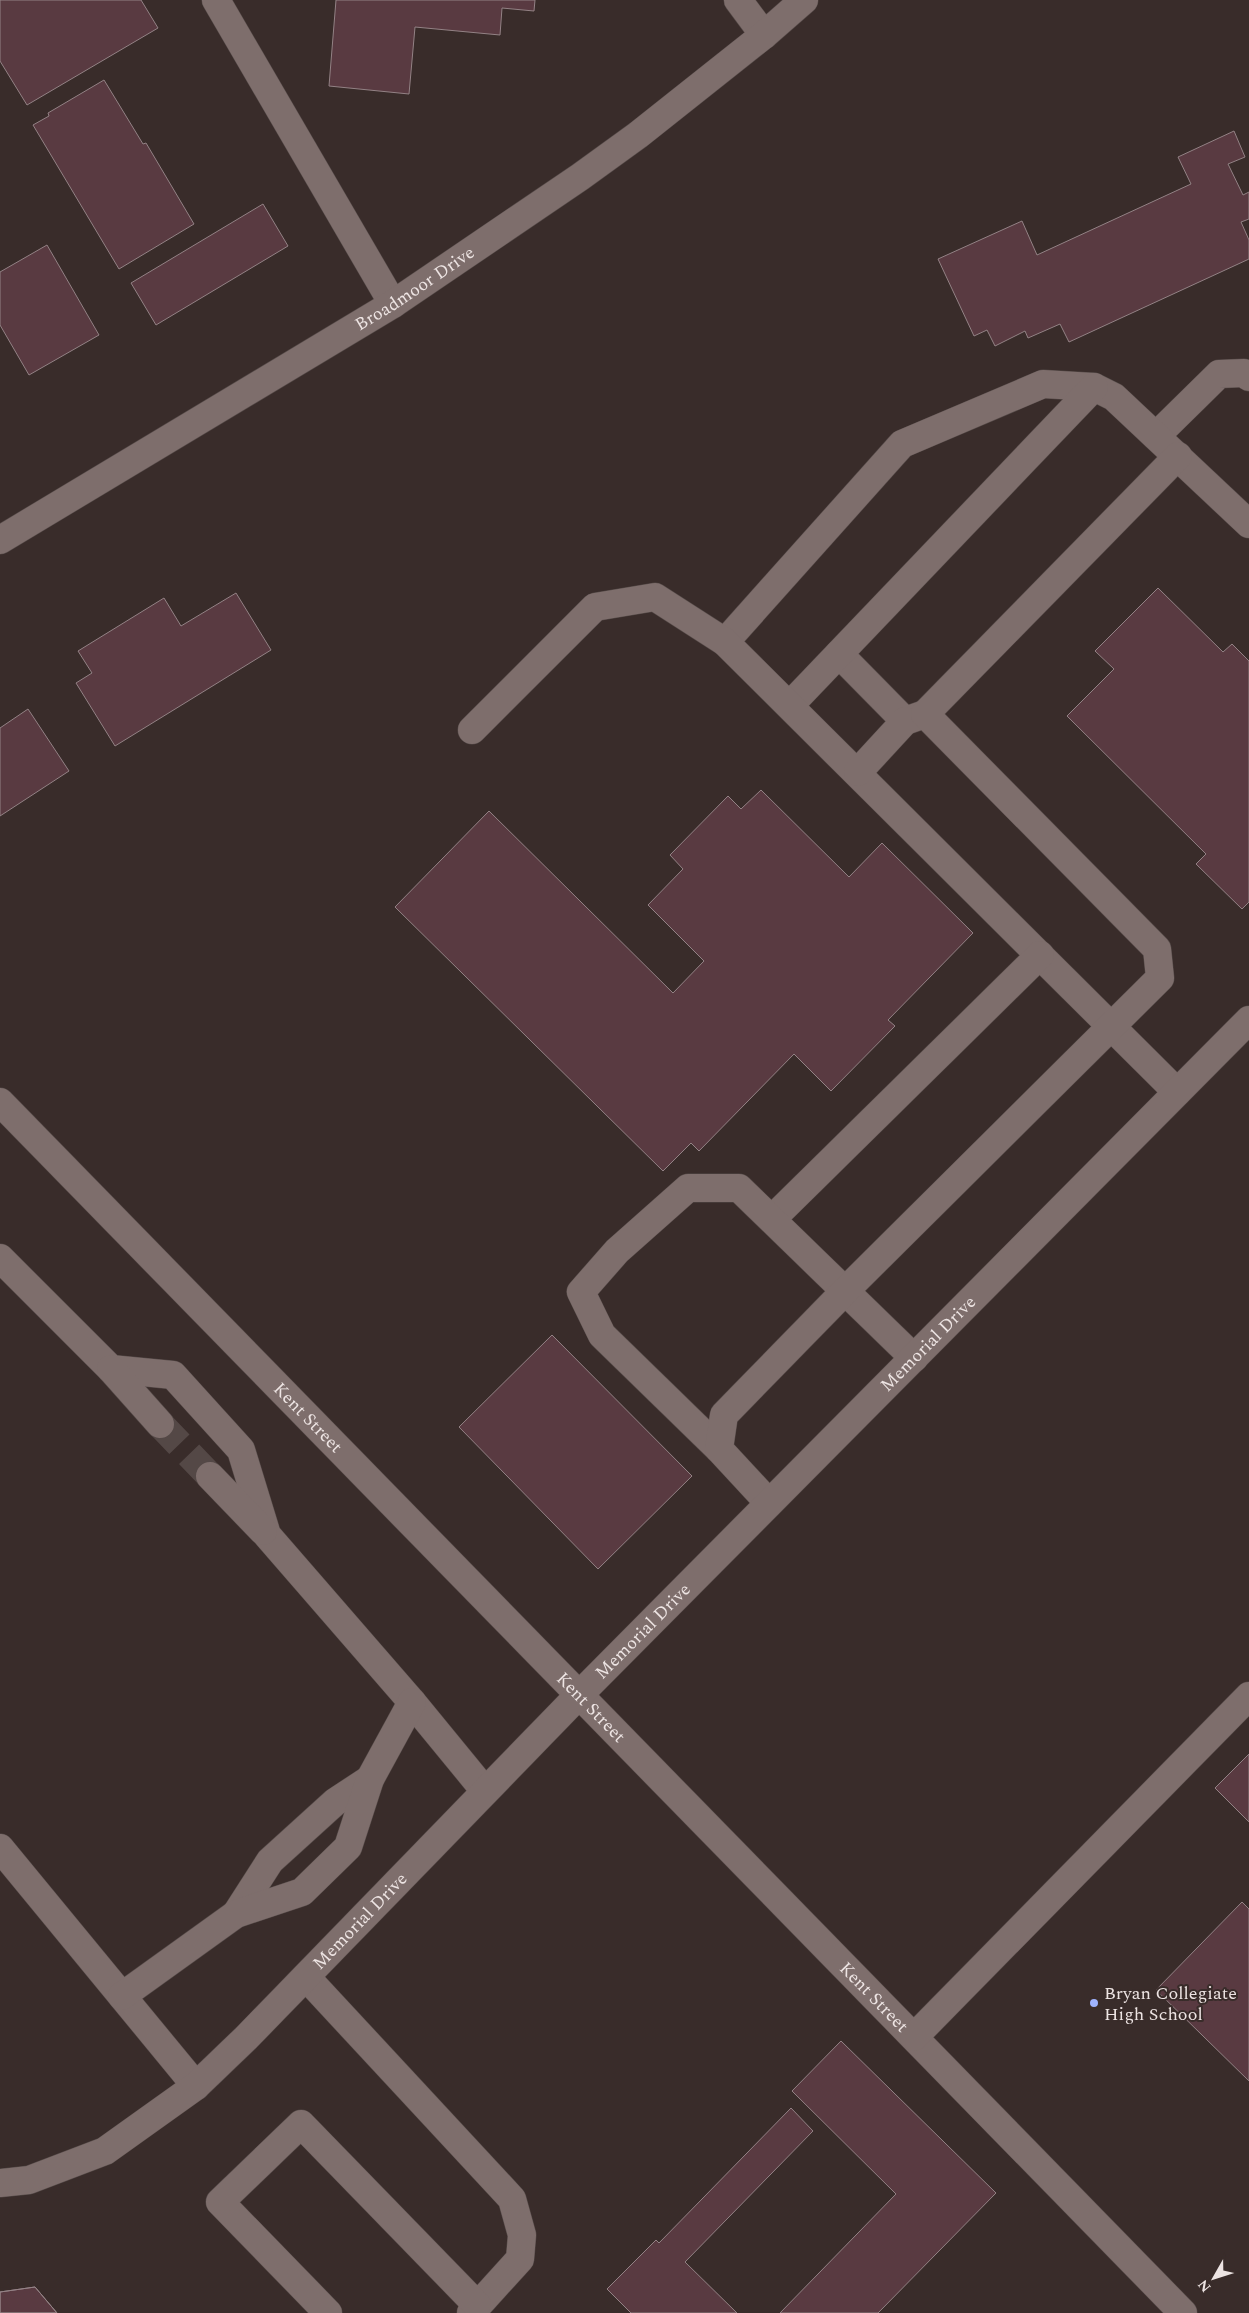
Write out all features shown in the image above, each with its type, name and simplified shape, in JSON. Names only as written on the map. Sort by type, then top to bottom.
[{"type":"street","points":[[216,0],[393,304]]},
{"type":"street","points":[[738,0],[764,35]]},
{"type":"street","name":"Broadmoor Drive","points":[[0,540],[393,304],[638,135],[764,35],[804,0]]},
{"type":"street","points":[[1156,436],[1219,374],[1244,373],[1249,377]]},
{"type":"street","points":[[725,642],[902,444],[1043,384],[1094,387],[1114,397],[1249,524]]},
{"type":"street","points":[[790,705],[1094,387]]},
{"type":"street","points":[[858,772],[915,718],[1178,456]]},
{"type":"street","points":[[472,730],[595,607],[655,597],[725,642],[858,772],[1177,1092]]},
{"type":"street","points":[[719,1448],[724,1415],[846,1290],[1160,978],[1157,949],[915,718],[839,654]]},
{"type":"street","points":[[772,1220],[1040,955]]},
{"type":"street","name":"Memorial Drive","points":[[0,2183],[29,2180],[105,2151],[196,2086],[306,1977],[579,1695],[1249,1020]]},
{"type":"street","name":"Kent Street","points":[[0,1102],[1184,2313]]},
{"type":"street","points":[[769,1503],[719,1448],[602,1335],[581,1292],[617,1251],[688,1188],[739,1188],[914,1358]]},
{"type":"street","points":[[0,1258],[111,1369],[160,1424]]},
{"type":"street","points":[[111,1369],[173,1375],[242,1450],[267,1535]]},
{"type":"street","points":[[210,1476],[267,1535],[412,1702],[486,1791]]},
{"type":"street","points":[[914,2037],[1249,1696]]},
{"type":"street","points":[[122,1996],[236,1914],[302,1892],[348,1847],[370,1779],[412,1702]]},
{"type":"street","points":[[236,1914],[270,1861],[335,1802],[370,1779]]},
{"type":"street","points":[[0,1848],[196,2086]]},
{"type":"street","points":[[306,1977],[512,2199],[522,2235],[520,2259],[474,2309],[300,2124],[220,2202],[328,2313]]},
{"type":"building","points":[[0,0],[141,0],[158,28],[27,105],[0,61]]},
{"type":"building","points":[[336,0],[535,0],[534,11],[502,8],[500,35],[415,27],[409,94],[329,86]]},
{"type":"building","points":[[104,80],[143,144],[146,143],[194,224],[119,269],[33,125],[49,116],[48,113]]},
{"type":"building","points":[[1234,131],[1245,157],[1228,164],[1243,195],[1249,192],[1249,219],[1241,222],[1249,240],[1249,259],[1069,342],[1060,324],[1028,338],[1025,331],[995,346],[987,330],[974,336],[938,259],[1022,221],[1037,255],[1191,184],[1178,157]]},
{"type":"building","points":[[263,204],[288,246],[156,325],[131,283]]},
{"type":"building","points":[[47,245],[99,335],[29,375],[0,325],[0,272]]},
{"type":"building","points":[[1158,588],[1223,652],[1232,644],[1249,661],[1249,902],[1242,909],[1196,864],[1206,854],[1067,716],[1114,669],[1095,651]]},
{"type":"building","points":[[236,593],[271,650],[115,746],[76,683],[92,673],[78,651],[164,598],[181,626]]},
{"type":"building","points":[[28,709],[69,771],[0,816],[0,728]]},
{"type":"building","points":[[761,790],[849,877],[882,843],[973,933],[888,1020],[895,1026],[831,1091],[794,1054],[699,1151],[691,1143],[663,1171],[395,907],[489,811],[673,993],[704,961],[648,905],[683,869],[670,855],[728,796],[741,809]]},
{"type":"building","points":[[552,1335],[692,1476],[598,1569],[459,1427]]},
{"type":"building","points":[[1249,1754],[1249,1822],[1215,1788]]},
{"type":"building","name":"Bryan Collegiate High School","points":[[1242,1902],[1249,1909],[1249,2081],[1156,1990]]},
{"type":"building","points":[[841,2041],[996,2193],[878,2313],[780,2313],[896,2194],[792,2091]]},
{"type":"building","points":[[791,2108],[813,2131],[685,2262],[737,2313],[631,2313],[607,2289],[656,2240],[659,2243]]},
{"type":"building","points":[[35,2287],[57,2313],[0,2313],[0,2292]]},
{"type":"building","points":[[35,2287],[57,2313],[0,2313],[0,2292]]},
{"type":"tunnel","points":[[160,1424],[210,1476]]},
{"type":"place","name":"Bryan Collegiate High School","points":[[1094,2003]]}]
